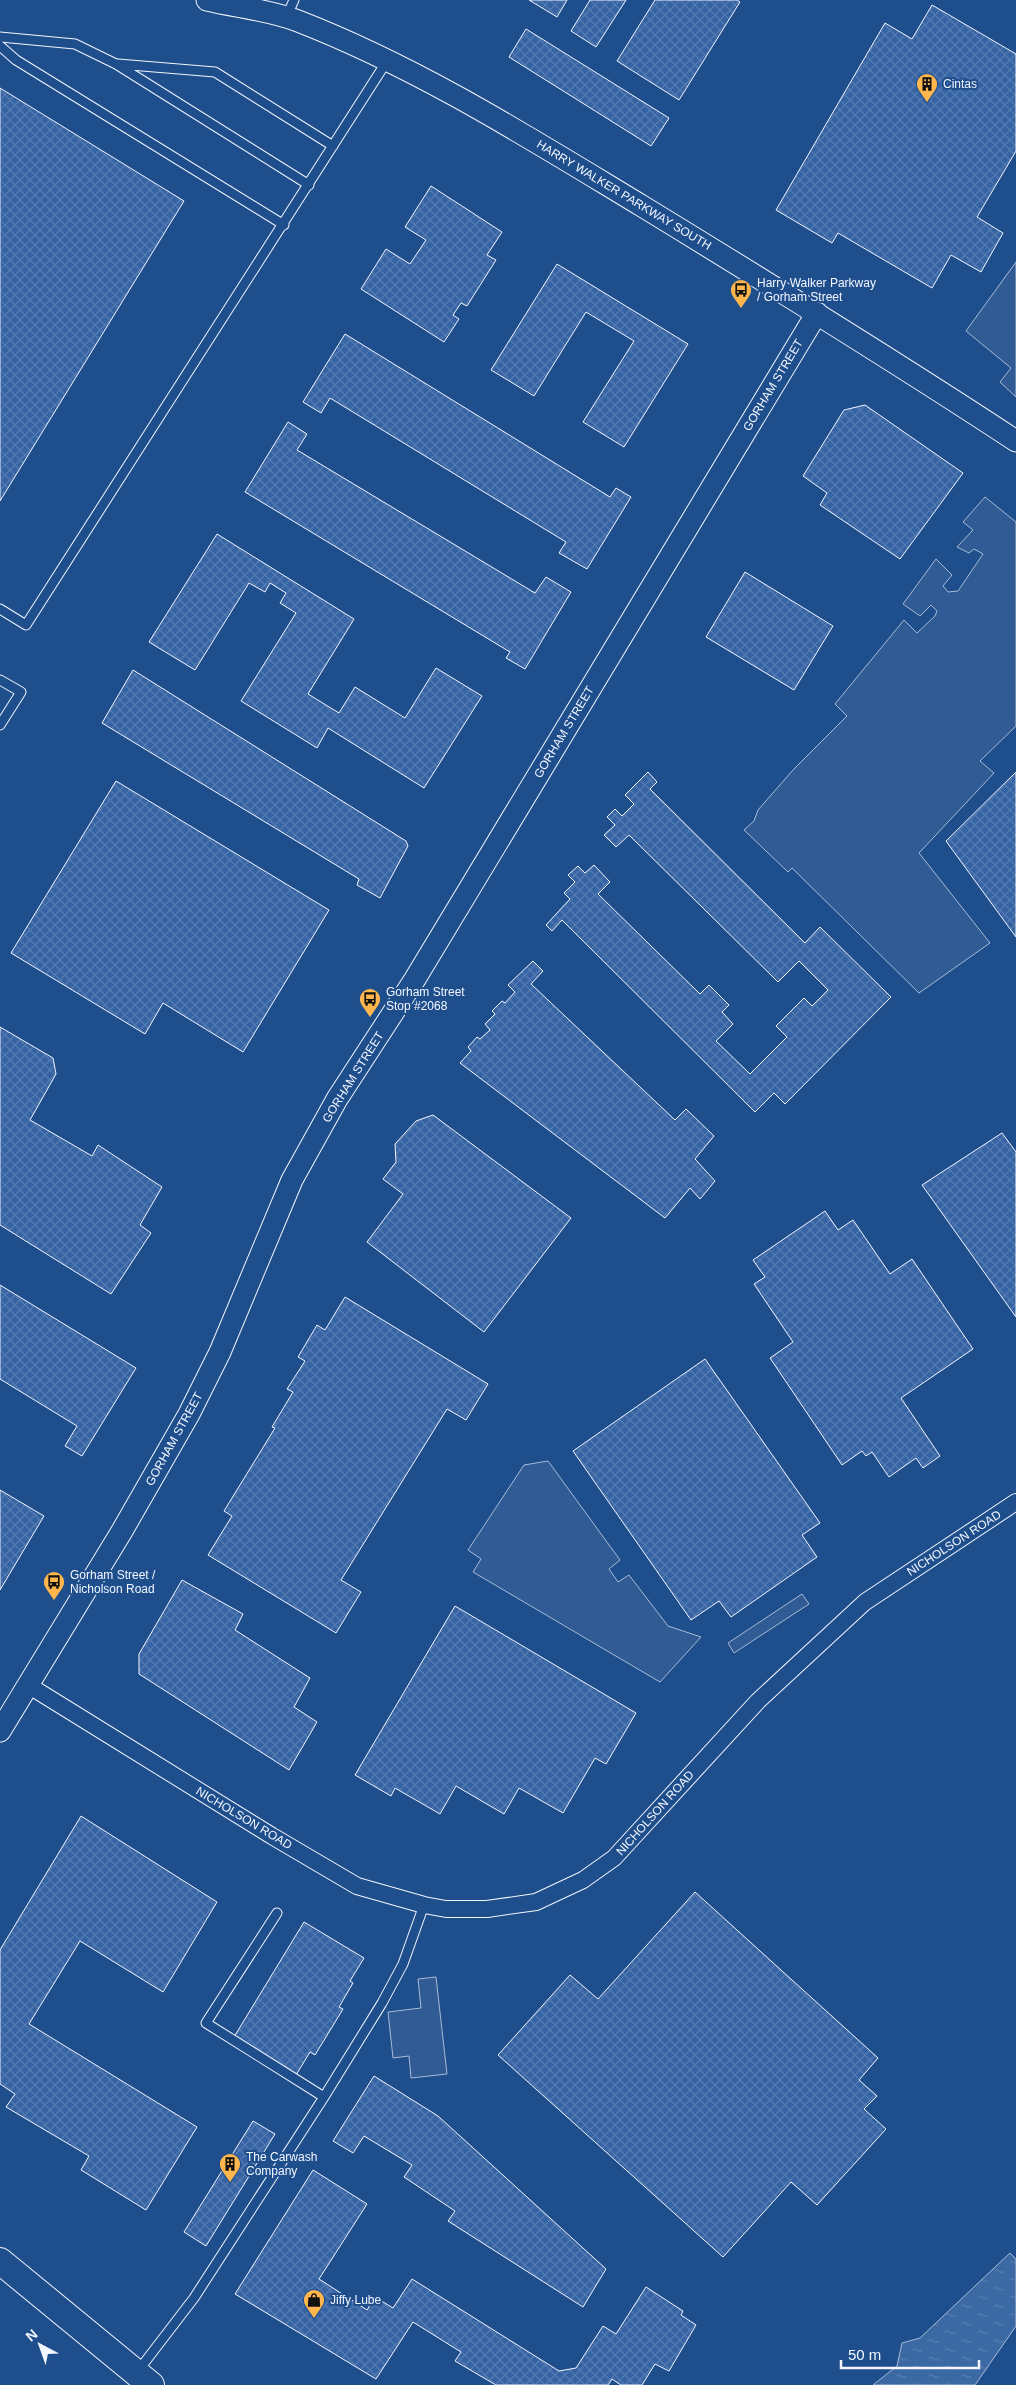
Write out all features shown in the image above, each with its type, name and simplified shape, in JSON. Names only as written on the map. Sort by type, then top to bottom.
[{"type":"main road","points":[[0,2261],[144,2379]]},
{"type":"street","name":"HARRY WALKER PARKWAY SOUTH","points":[[207,0],[290,9],[296,20],[387,61],[495,117],[817,312],[1016,441]]},
{"type":"street","name":"GORHAM STREET","points":[[0,1731],[118,1538],[189,1414],[220,1352],[292,1180],[337,1100],[415,979],[817,312]]},
{"type":"street","name":"NICHOLSON ROAD","points":[[28,1686],[357,1886],[424,1906],[446,1909],[487,1910],[536,1902],[583,1880],[614,1858],[758,1701],[846,1617],[865,1602],[1016,1502]]},
{"type":"lane","points":[[0,37],[75,44],[116,64],[309,185]]},
{"type":"lane","points":[[0,46],[16,60],[284,225]]},
{"type":"lane","points":[[0,609],[26,625],[284,225],[387,61]]},
{"type":"lane","points":[[116,64],[214,72],[333,146]]},
{"type":"lane","points":[[0,680],[21,692],[0,725]]},
{"type":"lane","points":[[144,2379],[382,2003],[403,1964],[424,1906]]},
{"type":"lane","points":[[277,1913],[206,2023],[324,2097]]},
{"type":"shaded area","points":[[1016,262],[1016,397],[1000,382],[1011,368],[966,331]]},
{"type":"shaded area","points":[[985,497],[1016,522],[1016,726],[980,761],[994,773],[919,853],[990,943],[919,993],[792,868],[788,872],[744,830],[754,821],[758,810],[793,770],[847,716],[835,704],[904,620],[917,633],[935,616],[937,611],[931,605],[920,616],[903,604],[936,559],[952,575],[943,586],[948,592],[958,591],[983,554],[974,549],[969,553],[957,547],[973,530],[963,522]]},
{"type":"shaded area","points":[[548,1461],[620,1560],[609,1569],[618,1582],[629,1575],[668,1626],[701,1637],[660,1682],[473,1572],[481,1559],[468,1550],[524,1465]]},
{"type":"shaded area","points":[[802,1594],[809,1604],[734,1653],[728,1643]]},
{"type":"shaded area","points":[[436,1977],[447,2074],[411,2078],[409,2056],[393,2058],[388,2012],[421,2008],[418,1979]]},
{"type":"water","points":[[1010,2253],[1016,2259],[1016,2326],[975,2385],[873,2385],[897,2366],[902,2343],[920,2338]]},
{"type":"building","points":[[529,0],[567,0],[557,17]]},
{"type":"building","points":[[590,0],[626,0],[596,47],[571,31]]},
{"type":"building","points":[[655,0],[737,0],[740,2],[679,100],[617,61]]},
{"type":"building","name":"Cintas","points":[[932,5],[1016,54],[1016,151],[977,217],[1003,233],[981,272],[951,255],[932,288],[838,233],[832,243],[776,210],[885,23],[912,39]]},
{"type":"building","points":[[526,29],[669,118],[651,146],[509,57]]},
{"type":"building","points":[[0,88],[184,201],[0,501]]},
{"type":"building","points":[[431,186],[502,232],[487,255],[496,260],[467,306],[461,303],[453,315],[459,319],[444,342],[361,289],[386,249],[410,264],[426,240],[405,227]]},
{"type":"building","points":[[557,264],[688,344],[624,447],[583,422],[634,341],[586,312],[534,396],[491,370]]},
{"type":"building","points":[[345,334],[610,497],[616,488],[631,497],[587,569],[559,553],[566,542],[330,398],[321,413],[303,402]]},
{"type":"building","points":[[865,405],[963,473],[900,559],[820,505],[827,493],[803,476],[844,410]]},
{"type":"building","points":[[288,422],[307,434],[297,450],[535,593],[546,577],[571,592],[525,669],[506,658],[510,652],[245,492]]},
{"type":"building","points":[[217,534],[354,619],[308,694],[339,713],[355,687],[405,718],[436,668],[482,696],[424,788],[328,728],[317,748],[241,701],[296,613],[280,603],[286,593],[270,583],[265,592],[249,583],[195,670],[149,642]]},
{"type":"building","points":[[745,572],[833,626],[794,690],[706,637]]},
{"type":"building","points":[[133,670],[406,841],[408,846],[380,898],[357,885],[359,879],[102,723]]},
{"type":"building","points":[[648,772],[657,782],[650,789],[805,943],[820,927],[891,997],[785,1104],[774,1093],[755,1112],[562,920],[552,931],[546,925],[570,899],[564,893],[575,882],[568,875],[578,866],[585,873],[594,865],[610,882],[598,894],[700,994],[709,985],[729,1005],[722,1012],[733,1024],[716,1041],[750,1074],[787,1037],[776,1026],[804,998],[812,1006],[828,990],[799,961],[778,982],[629,835],[616,847],[604,835],[615,825],[607,817],[615,809],[622,816],[634,804],[625,795]]},
{"type":"building","points":[[1016,772],[1016,937],[946,841]]},
{"type":"building","points":[[116,781],[329,910],[243,1052],[163,1003],[145,1034],[11,953]]},
{"type":"building","points":[[533,961],[543,971],[531,984],[675,1120],[686,1109],[714,1136],[695,1159],[715,1181],[700,1199],[690,1188],[665,1218],[460,1063],[471,1051],[468,1047],[477,1037],[480,1039],[490,1030],[485,1024],[495,1014],[492,1011],[502,1001],[505,1003],[515,992],[508,985]]},
{"type":"building","points":[[0,1027],[53,1058],[56,1074],[30,1120],[92,1156],[98,1145],[162,1187],[140,1225],[151,1233],[111,1294],[0,1225]]},
{"type":"building","points":[[433,1115],[571,1218],[484,1332],[367,1242],[403,1194],[383,1179],[396,1162],[395,1144],[416,1121]]},
{"type":"building","points":[[1002,1133],[1016,1152],[1016,1317],[922,1185]]},
{"type":"building","points":[[825,1211],[838,1230],[853,1220],[890,1274],[912,1259],[973,1349],[901,1398],[940,1456],[923,1468],[916,1458],[889,1477],[872,1452],[866,1456],[862,1451],[842,1465],[770,1358],[793,1342],[754,1284],[765,1277],[753,1260]]},
{"type":"building","points":[[0,1285],[136,1368],[82,1456],[65,1446],[77,1426],[0,1379]]},
{"type":"building","points":[[345,1297],[488,1384],[466,1420],[447,1409],[341,1580],[361,1592],[336,1633],[208,1555],[232,1516],[224,1511],[275,1428],[272,1427],[293,1392],[287,1389],[305,1361],[298,1357],[317,1325],[325,1330]]},
{"type":"building","points":[[705,1359],[820,1523],[802,1535],[817,1557],[731,1617],[719,1601],[691,1620],[573,1451]]},
{"type":"building","points":[[0,1490],[44,1516],[0,1590]]},
{"type":"building","points":[[182,1580],[243,1614],[235,1630],[310,1678],[294,1707],[317,1722],[289,1770],[139,1674],[139,1654]]},
{"type":"building","points":[[455,1606],[636,1713],[606,1764],[595,1758],[563,1813],[519,1788],[504,1814],[456,1786],[440,1814],[395,1788],[391,1796],[355,1775]]},
{"type":"building","points":[[81,1816],[217,1902],[163,1992],[80,1941],[29,2024],[197,2127],[146,2210],[81,2170],[89,2156],[6,2107],[15,2094],[0,2084],[0,1950]]},
{"type":"building","points":[[695,1892],[878,2058],[859,2080],[877,2096],[864,2109],[886,2129],[817,2205],[791,2182],[723,2257],[498,2055],[570,1975],[598,1999]]},
{"type":"building","points":[[304,1922],[364,1958],[350,1981],[353,1983],[339,2007],[343,2009],[315,2055],[310,2052],[296,2075],[234,2037]]},
{"type":"building","points":[[374,2076],[438,2116],[606,2269],[583,2307],[448,2221],[455,2211],[404,2177],[412,2165],[364,2136],[353,2153],[333,2141]]},
{"type":"building","name":"The Carwash Company","points":[[253,2121],[275,2134],[206,2246],[184,2232]]},
{"type":"building","points":[[313,2170],[367,2204],[319,2279],[367,2310],[375,2297],[393,2308],[412,2279],[559,2371],[576,2368],[603,2326],[616,2334],[646,2287],[683,2311],[681,2315],[696,2325],[669,2371],[655,2364],[642,2385],[621,2385],[612,2379],[608,2385],[496,2385],[455,2361],[461,2352],[413,2322],[376,2379],[235,2294]]},
{"type":"place","name":"Cintas","points":[[927,103]]},
{"type":"place","name":"Harry Walker Parkway / Gorham Street","points":[[741,309]]},
{"type":"place","name":"Gorham Street Stop #2068","points":[[370,1018]]},
{"type":"place","name":"Gorham Street / Nicholson Road","points":[[54,1601]]},
{"type":"place","name":"The Carwash Company","points":[[230,2183]]},
{"type":"place","name":"Jiffy Lube","points":[[314,2319]]}]
